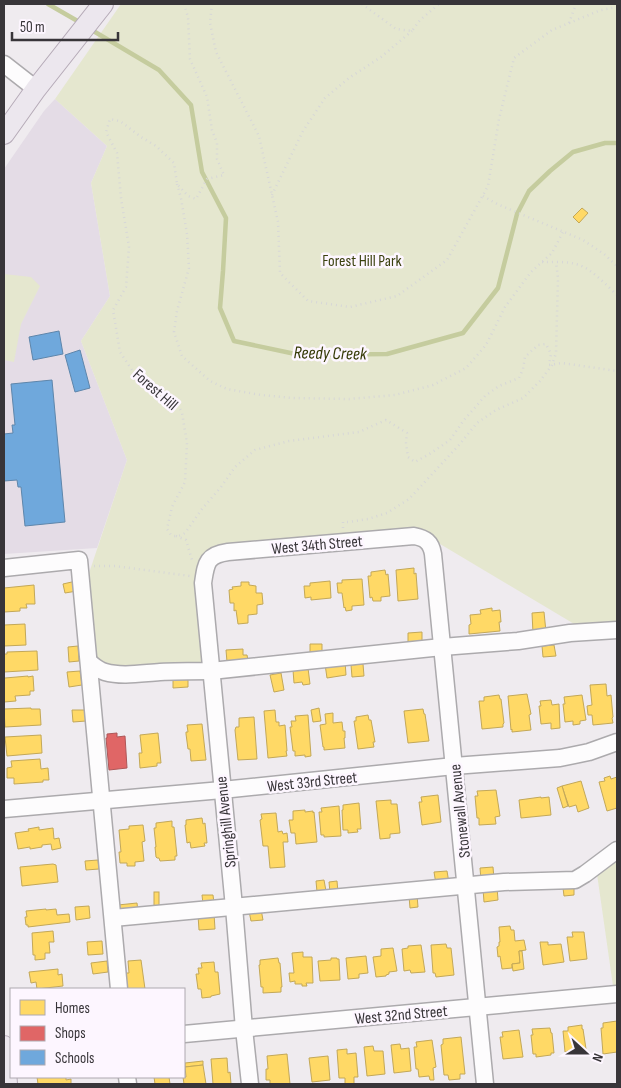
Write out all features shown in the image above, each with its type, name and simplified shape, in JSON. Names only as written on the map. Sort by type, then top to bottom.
[{"type":"main road","points":[[4,134],[40,83],[101,6]]},
{"type":"main road","points":[[4,1046],[7,1084]]},
{"type":"street","points":[[4,64],[40,83]]},
{"type":"street","name":"West 34th Street","points":[[209,560],[220,553],[228,552],[414,536],[426,540]]},
{"type":"street","name":"Stonewall Avenue","points":[[426,540],[432,548],[433,554],[485,1084]]},
{"type":"street","name":"Springhill Avenue","points":[[209,560],[206,565],[203,583],[250,1084]]},
{"type":"street","points":[[4,568],[80,563],[119,988]]},
{"type":"street","points":[[89,662],[96,669],[113,673],[211,671],[518,641],[570,633],[617,630]]},
{"type":"street","name":"West 33rd Street","points":[[4,809],[574,756],[617,742]]},
{"type":"street","points":[[113,918],[504,882],[575,880],[617,850]]},
{"type":"street","name":"West 32nd Street","points":[[185,1034],[617,994]]},
{"type":"path","points":[[177,184],[188,196],[196,199],[207,179],[224,175],[217,159],[217,143],[212,130],[207,97],[190,59],[188,17],[184,4]]},
{"type":"path","points":[[212,4],[210,24],[216,52],[260,136],[278,222],[280,273],[308,300],[350,307],[397,296],[447,260],[488,186],[514,58],[552,30],[601,10],[617,7]]},
{"type":"path","points":[[362,4],[396,29],[412,30]]},
{"type":"path","points":[[272,195],[303,131],[325,98],[349,78],[380,57],[439,4]]},
{"type":"path","points":[[569,23],[575,4]]},
{"type":"path","name":"Forest Hill","points":[[175,536],[170,535],[167,529],[172,507],[185,482],[187,443],[182,413],[178,405],[166,402],[151,385],[132,370],[120,352],[113,310],[126,287],[129,247],[121,198],[117,153],[106,132],[110,119],[120,121],[156,146],[174,163],[177,184]]},
{"type":"path","points":[[177,184],[187,234],[189,268],[177,311],[174,332],[182,356],[210,381],[227,390],[261,395],[292,398],[349,398],[395,395],[433,385],[466,368],[486,345],[505,307],[530,272],[552,253],[563,232]]},
{"type":"path","points":[[482,196],[496,204],[583,240],[604,254],[617,266]]},
{"type":"path","points":[[542,262],[565,262],[580,265],[617,295]]},
{"type":"path","points":[[344,542],[343,522],[368,519],[387,513],[410,499],[477,423],[496,410],[523,398],[540,382],[552,365],[556,353],[558,278],[556,262]]},
{"type":"path","points":[[175,536],[181,536],[185,533],[202,509],[222,488],[236,467],[255,450],[289,442],[359,432],[386,420],[407,433],[408,457],[415,462],[450,440],[485,396],[499,386],[519,378],[525,357],[538,345],[546,344],[551,354],[548,365],[562,363],[617,372]]},
{"type":"path","points":[[175,536],[186,540],[194,566],[204,578]]},
{"type":"path","points":[[80,563],[204,578]]},
{"type":"shaded area","points":[[55,99],[107,146],[91,183],[110,296],[81,341],[127,460],[97,548],[4,554],[4,169],[44,111]]},
{"type":"green space","name":"Forest Hill Park","points":[[121,4],[617,4],[617,629],[591,634],[425,535],[210,560],[210,670],[88,673],[84,588],[127,460],[81,341],[110,296],[91,183],[107,146],[55,99]]},
{"type":"green space","points":[[4,274],[31,277],[40,286],[21,324],[14,362],[4,360]]},
{"type":"green space","points":[[617,850],[617,993],[614,993],[596,867]]},
{"type":"building: Homes","points":[[582,208],[588,213],[579,223],[573,217]]},
{"type":"building: Homes","points":[[414,568],[418,599],[398,601],[396,570]]},
{"type":"building: Homes","points":[[385,570],[386,575],[388,574],[390,596],[381,597],[381,601],[373,601],[372,597],[370,598],[368,576],[371,576],[371,572]]},
{"type":"building: Homes","points":[[362,579],[364,605],[352,606],[352,610],[346,611],[342,593],[338,593],[337,583],[342,583],[342,580]]},
{"type":"building: Homes","points":[[76,581],[77,591],[65,593],[63,584]]},
{"type":"building: Homes","points":[[330,581],[331,598],[311,600],[311,597],[305,598],[304,586],[310,586],[310,583]]},
{"type":"building: Homes","points":[[241,582],[249,582],[249,585],[256,586],[256,593],[262,593],[263,604],[257,605],[257,614],[248,615],[248,623],[238,624],[234,603],[230,603],[229,590],[233,589],[232,587],[241,586]]},
{"type":"building: Homes","points":[[34,585],[35,604],[26,604],[27,608],[20,608],[20,611],[4,612],[4,588]]},
{"type":"building: Homes","points":[[492,608],[492,611],[500,610],[500,631],[469,634],[470,615],[481,614],[480,610]]},
{"type":"building: Homes","points":[[544,612],[546,632],[533,633],[532,613]]},
{"type":"building: Homes","points":[[25,624],[26,645],[4,646],[4,625]]},
{"type":"building: Homes","points":[[422,632],[422,641],[408,642],[408,633]]},
{"type":"building: Homes","points":[[310,644],[322,644],[322,652],[310,653]]},
{"type":"building: Homes","points":[[554,645],[556,656],[543,657],[542,646]]},
{"type":"building: Homes","points":[[78,646],[79,661],[69,662],[68,647]]},
{"type":"building: Homes","points":[[243,649],[243,655],[247,655],[248,660],[227,662],[226,650]]},
{"type":"building: Homes","points":[[37,651],[38,670],[4,672],[4,654],[7,654],[7,652]]},
{"type":"building: Homes","points":[[345,661],[346,675],[327,678],[325,664]]},
{"type":"building: Homes","points":[[363,664],[364,676],[352,677],[351,665]]},
{"type":"building: Homes","points":[[308,668],[310,684],[294,683],[293,670]]},
{"type":"building: Homes","points":[[80,671],[82,685],[69,687],[67,672]]},
{"type":"building: Homes","points":[[281,673],[284,690],[274,692],[270,675]]},
{"type":"building: Homes","points":[[33,676],[34,691],[30,691],[30,695],[15,696],[16,701],[4,702],[4,679]]},
{"type":"building: Homes","points":[[188,679],[188,687],[173,688],[173,680]]},
{"type":"building: Homes","points":[[606,684],[607,696],[611,695],[613,723],[593,725],[592,715],[588,715],[587,706],[592,705],[590,685]]},
{"type":"building: Homes","points":[[527,694],[531,714],[529,715],[531,730],[512,732],[508,696]]},
{"type":"building: Homes","points":[[499,695],[503,727],[482,729],[479,701],[484,701],[484,697]]},
{"type":"building: Homes","points":[[582,695],[586,720],[580,721],[580,724],[573,725],[573,721],[565,722],[564,697]]},
{"type":"building: Homes","points":[[551,700],[552,705],[559,704],[560,728],[551,729],[551,723],[541,724],[540,701]]},
{"type":"building: Homes","points":[[319,708],[321,721],[313,722],[311,710]]},
{"type":"building: Homes","points":[[4,709],[40,709],[41,725],[5,727]]},
{"type":"building: Homes","points":[[423,709],[429,741],[408,743],[404,711]]},
{"type":"building: Homes","points":[[72,710],[85,710],[86,721],[73,722]]},
{"type":"building: Homes","points":[[275,710],[276,722],[279,722],[279,726],[285,725],[287,756],[268,758],[264,711]]},
{"type":"building: Homes","points":[[333,713],[333,723],[342,722],[343,731],[345,731],[345,748],[324,750],[320,725],[326,724],[325,714]]},
{"type":"building: Homes","points":[[308,715],[311,756],[295,756],[290,727],[292,727],[291,721],[296,721],[295,716]]},
{"type":"building: Homes","points":[[368,715],[369,720],[371,720],[375,742],[373,742],[374,747],[358,749],[354,721],[356,721],[356,717]]},
{"type":"building: Homes","points":[[254,717],[257,759],[238,760],[235,730],[236,727],[239,727],[239,718]]},
{"type":"building: Homes","points":[[202,724],[206,760],[191,761],[186,734],[188,732],[187,725]]},
{"type":"building: Homes","points":[[158,733],[161,763],[157,763],[157,766],[140,768],[139,753],[142,753],[140,735]]},
{"type":"building: Homes","points":[[41,735],[42,753],[7,756],[5,737]]},
{"type":"building: Homes","points":[[40,759],[41,769],[48,768],[49,780],[14,784],[14,778],[7,778],[7,768],[12,767],[11,761]]},
{"type":"building: Homes","points":[[610,776],[611,779],[617,777],[617,808],[607,811],[599,782],[605,781],[604,778]]},
{"type":"building: Homes","points":[[581,781],[589,808],[578,812],[576,805],[569,807],[562,786]]},
{"type":"building: Homes","points":[[562,786],[568,806],[563,808],[557,788]]},
{"type":"building: Homes","points":[[496,790],[500,816],[495,817],[496,824],[479,825],[475,796],[478,796],[477,791]]},
{"type":"building: Homes","points":[[438,795],[441,822],[422,825],[419,802],[422,802],[421,797]]},
{"type":"building: Homes","points":[[549,797],[551,815],[521,818],[519,800]]},
{"type":"building: Homes","points":[[391,800],[391,804],[397,804],[400,833],[390,834],[390,838],[380,839],[376,801]]},
{"type":"building: Homes","points":[[359,803],[361,829],[357,829],[358,832],[348,833],[348,830],[343,830],[343,805]]},
{"type":"building: Homes","points":[[339,806],[341,836],[324,837],[324,835],[321,835],[319,812],[322,812],[321,808]]},
{"type":"building: Homes","points":[[305,810],[305,812],[314,812],[317,842],[296,844],[295,833],[291,833],[289,820],[293,820],[293,811]]},
{"type":"building: Homes","points":[[276,813],[278,832],[287,833],[288,842],[283,842],[285,867],[270,868],[268,846],[263,846],[260,820],[262,819],[261,814]]},
{"type":"building: Homes","points":[[202,818],[203,824],[205,823],[207,843],[204,843],[205,846],[191,848],[190,842],[187,843],[186,820]]},
{"type":"building: Homes","points":[[172,821],[177,856],[175,856],[175,860],[160,861],[156,857],[154,828],[156,828],[156,823]]},
{"type":"building: Homes","points":[[143,825],[145,841],[142,842],[144,861],[135,862],[135,866],[127,866],[127,863],[120,863],[119,830],[129,829],[129,826]]},
{"type":"building: Homes","points":[[39,827],[39,830],[53,828],[54,839],[59,838],[61,848],[52,850],[51,844],[30,849],[30,847],[18,849],[15,833]]},
{"type":"building: Homes","points":[[98,860],[99,869],[86,870],[85,861]]},
{"type":"building: Homes","points":[[56,865],[58,882],[22,886],[20,867]]},
{"type":"building: Homes","points":[[493,867],[494,879],[481,880],[480,868]]},
{"type":"building: Homes","points":[[447,871],[449,883],[436,884],[434,872]]},
{"type":"building: Homes","points":[[324,880],[326,891],[317,892],[316,881]]},
{"type":"building: Homes","points":[[337,881],[338,892],[330,893],[329,882]]},
{"type":"building: Homes","points":[[497,887],[498,900],[484,902],[483,889]]},
{"type":"building: Homes","points":[[574,887],[574,895],[564,896],[563,888]]},
{"type":"building: Homes","points":[[154,892],[159,892],[159,906],[154,906]]},
{"type":"building: Homes","points":[[202,895],[213,895],[214,903],[203,904]]},
{"type":"building: Homes","points":[[417,895],[418,907],[410,908],[409,896]]},
{"type":"building: Homes","points":[[137,903],[138,912],[119,914],[118,905]]},
{"type":"building: Homes","points":[[89,906],[90,918],[76,920],[75,907]]},
{"type":"building: Homes","points":[[56,909],[57,915],[69,914],[70,922],[28,927],[26,925],[26,911]]},
{"type":"building: Homes","points":[[261,909],[263,920],[251,921],[249,911]]},
{"type":"building: Homes","points":[[214,914],[215,929],[199,930],[198,915]]},
{"type":"building: Homes","points":[[510,926],[511,930],[514,930],[515,941],[524,940],[526,950],[519,951],[520,963],[512,964],[512,968],[502,969],[497,947],[500,942],[499,927]]},
{"type":"building: Homes","points":[[53,931],[54,942],[49,942],[50,953],[45,953],[45,959],[35,960],[32,933]]},
{"type":"building: Homes","points":[[572,932],[584,932],[587,959],[570,961],[567,937],[573,937]]},
{"type":"building: Homes","points":[[102,941],[103,954],[88,955],[87,942]]},
{"type":"building: Homes","points":[[540,942],[548,942],[548,945],[561,944],[564,962],[543,965]]},
{"type":"building: Homes","points":[[446,944],[447,948],[451,948],[454,975],[436,977],[435,973],[433,973],[431,945]]},
{"type":"building: Homes","points":[[421,945],[425,972],[411,973],[410,970],[404,971],[402,949],[408,948],[408,946]]},
{"type":"building: Homes","points":[[393,948],[397,971],[389,972],[386,976],[376,977],[373,957],[381,956],[381,949]]},
{"type":"building: Homes","points":[[519,951],[522,951],[524,969],[513,971],[512,964],[520,963]]},
{"type":"building: Homes","points":[[303,952],[303,957],[312,957],[313,983],[306,983],[307,986],[295,984],[295,981],[290,982],[289,973],[294,973],[292,953]]},
{"type":"building: Homes","points":[[366,956],[368,973],[359,974],[359,978],[348,979],[346,958]]},
{"type":"building: Homes","points":[[278,958],[280,963],[281,992],[263,993],[260,960]]},
{"type":"building: Homes","points":[[331,958],[339,959],[340,980],[320,981],[318,961],[331,960]]},
{"type":"building: Homes","points":[[141,960],[145,988],[124,988],[123,973],[129,973],[128,961]]},
{"type":"building: Homes","points":[[107,961],[108,972],[93,974],[91,963]]},
{"type":"building: Homes","points":[[214,962],[215,972],[218,972],[220,994],[202,998],[201,989],[198,989],[196,974],[199,974],[198,968],[202,968],[201,963]]},
{"type":"building: Homes","points":[[58,969],[58,975],[62,974],[63,986],[37,988],[36,982],[31,983],[29,972]]},
{"type":"building: Homes","points":[[617,1021],[617,1052],[603,1054],[601,1028],[603,1028],[603,1023]]},
{"type":"building: Homes","points":[[582,1025],[586,1049],[583,1050],[583,1053],[568,1054],[568,1051],[565,1052],[563,1031],[568,1031],[568,1027]]},
{"type":"building: Homes","points":[[550,1028],[554,1053],[536,1057],[536,1054],[533,1054],[532,1029]]},
{"type":"building: Homes","points":[[519,1030],[523,1057],[503,1059],[500,1037],[503,1037],[502,1032]]},
{"type":"building: Homes","points":[[461,1037],[465,1074],[460,1074],[460,1079],[449,1080],[448,1075],[444,1075],[441,1045],[443,1044],[443,1039]]},
{"type":"building: Homes","points":[[432,1040],[436,1067],[433,1068],[434,1080],[430,1080],[429,1076],[419,1077],[418,1069],[416,1069],[414,1047],[417,1047],[416,1042]]},
{"type":"building: Homes","points":[[400,1044],[401,1049],[409,1048],[411,1071],[394,1073],[391,1045]]},
{"type":"building: Homes","points":[[373,1046],[374,1051],[383,1051],[385,1074],[367,1076],[364,1047]]},
{"type":"building: Homes","points":[[347,1049],[347,1054],[356,1053],[358,1077],[354,1077],[354,1084],[345,1084],[345,1078],[339,1078],[337,1050]]},
{"type":"building: Homes","points":[[287,1054],[290,1084],[270,1084],[270,1080],[266,1080],[266,1069],[268,1069],[267,1056]]},
{"type":"building: Homes","points":[[328,1056],[330,1080],[312,1082],[309,1058]]},
{"type":"building: Homes","points":[[227,1058],[231,1084],[213,1084],[211,1059]]},
{"type":"building: Homes","points":[[203,1061],[203,1065],[185,1067],[185,1063]]},
{"type":"building: Homes","points":[[203,1065],[206,1084],[184,1084],[183,1078],[186,1077],[185,1067]]},
{"type":"building: Homes","points":[[37,1078],[71,1079],[71,1084],[38,1084]]},
{"type":"building: Homes","points":[[154,1078],[169,1078],[170,1084],[155,1084]]},
{"type":"building: Shops","points":[[117,733],[117,737],[125,736],[127,768],[109,770],[106,738],[107,734]]},
{"type":"building: Schools","points":[[59,331],[63,354],[33,360],[29,337]]},
{"type":"building: Schools","points":[[80,350],[90,388],[75,392],[65,355]]},
{"type":"building: Schools","points":[[52,380],[65,522],[25,526],[21,487],[18,487],[17,480],[4,481],[4,434],[13,433],[12,425],[15,425],[11,384]]},
{"type":"waterway","name":"Reedy Creek","points":[[48,4],[81,23]]},
{"type":"waterway","name":"Reedy Creek","points":[[90,29],[159,70],[191,105],[202,172],[226,218],[220,308],[234,341],[300,355],[387,354],[463,333],[498,288],[517,214],[529,191],[573,152],[605,143],[617,143]]}]
